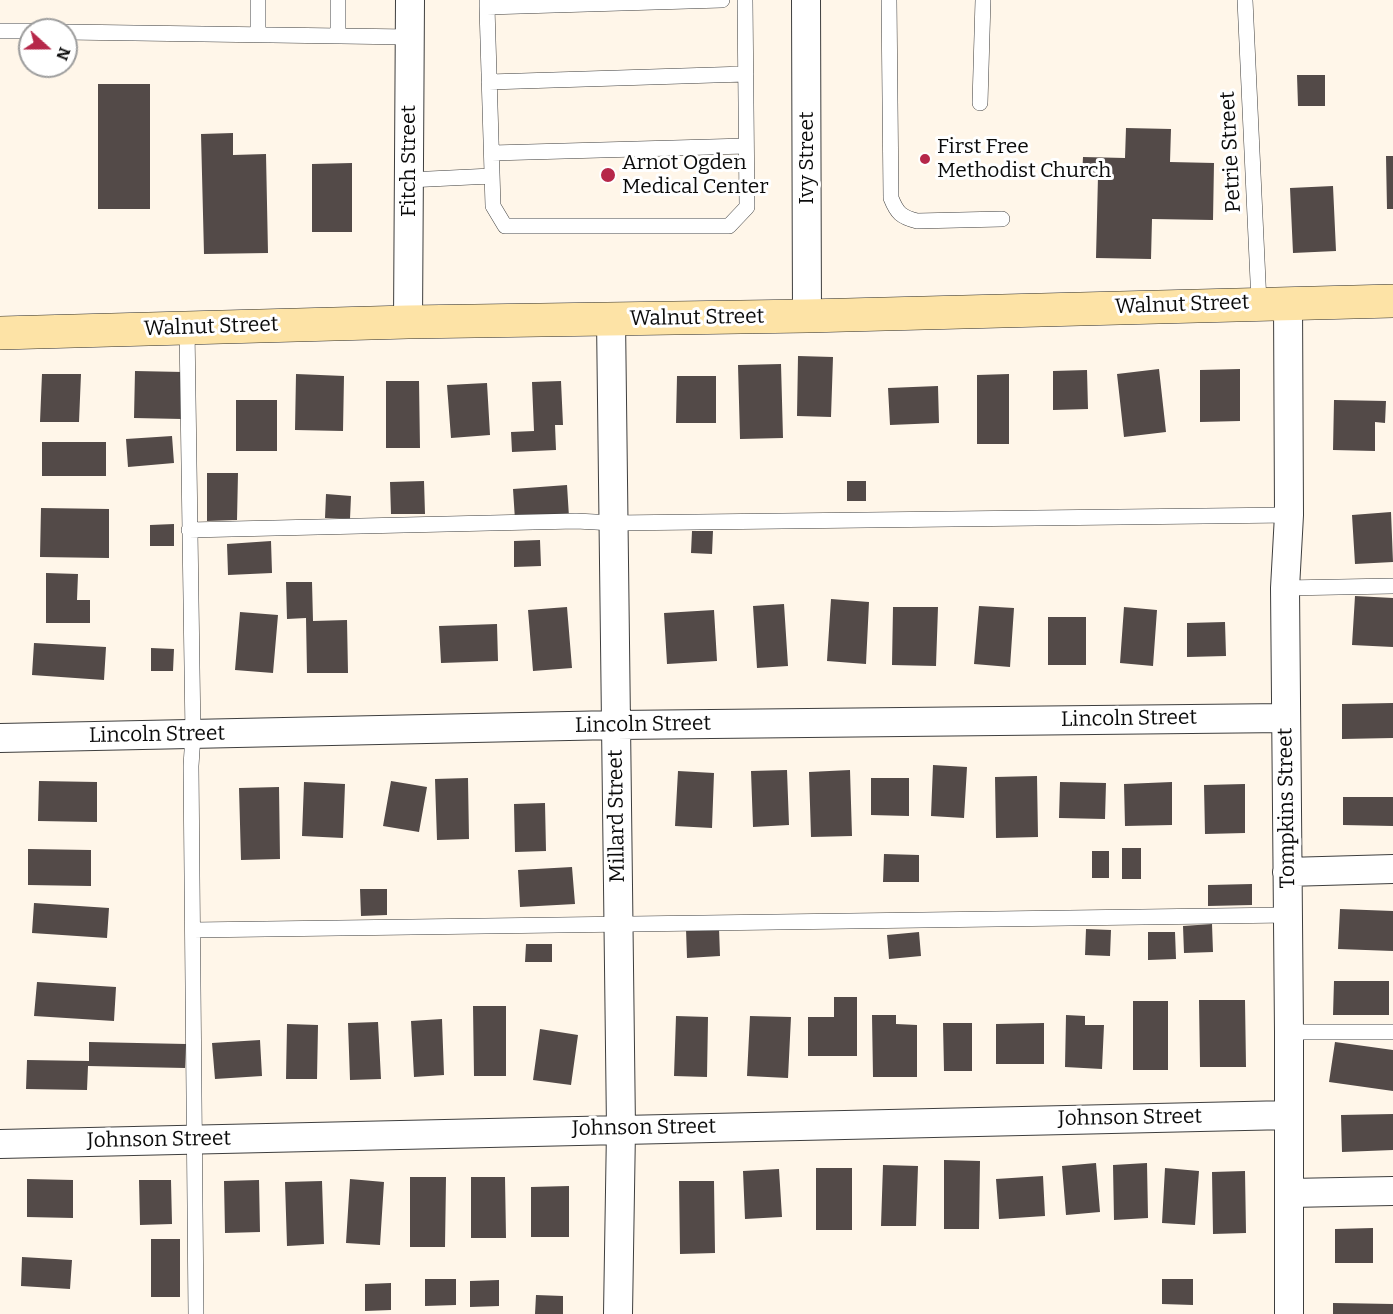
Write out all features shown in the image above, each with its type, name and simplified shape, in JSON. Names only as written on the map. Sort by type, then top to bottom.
[{"type":"street","name":"Fitch Street","points":[[408,322],[410,0]]},
{"type":"street","name":"Ivy Street","points":[[806,0],[807,316]]},
{"type":"street","name":"Walnut Street","points":[[0,333],[1393,301]]},
{"type":"street","name":"Tompkins Street","points":[[1273,303],[1289,515],[1285,588],[1289,1314]]},
{"type":"street","name":"Millard Street","points":[[611,319],[621,1129],[618,1314]]},
{"type":"street","name":"Lincoln Street","points":[[0,738],[616,725],[1286,718]]},
{"type":"street","points":[[1287,872],[1393,869]]},
{"type":"street","name":"Johnson Street","points":[[0,1144],[1289,1115]]},
{"type":"street","points":[[1289,1193],[1393,1191]]},
{"type":"lane","points":[[258,0],[258,35]]},
{"type":"lane","points":[[338,0],[338,36]]},
{"type":"lane","points":[[722,0],[487,4],[493,206],[505,226],[729,226],[747,207],[746,0]]},
{"type":"lane","points":[[888,0],[891,198],[896,210],[906,218],[917,221],[1002,219]]},
{"type":"lane","points":[[980,103],[982,0]]},
{"type":"lane","name":"Petrie Street","points":[[1245,0],[1273,303]]},
{"type":"lane","points":[[0,31],[18,31]]},
{"type":"lane","points":[[78,32],[409,37]]},
{"type":"lane","points":[[489,82],[746,74]]},
{"type":"lane","points":[[492,153],[746,146]]},
{"type":"lane","points":[[408,180],[492,176]]},
{"type":"lane","points":[[187,328],[193,735],[191,766],[196,1314]]},
{"type":"lane","points":[[189,530],[576,520],[614,522],[1289,515]]},
{"type":"lane","points":[[1285,588],[1393,586]]},
{"type":"lane","points":[[193,930],[1288,915]]},
{"type":"lane","points":[[1288,1032],[1393,1032]]},
{"type":"building","points":[[1297,75],[1325,75],[1325,106],[1298,106]]},
{"type":"building","points":[[98,84],[150,84],[150,209],[98,209]]},
{"type":"building","points":[[1126,128],[1171,129],[1170,162],[1214,163],[1213,220],[1152,219],[1151,259],[1096,258],[1098,176],[1082,176],[1083,157],[1125,158]]},
{"type":"building","points":[[233,133],[233,155],[266,154],[268,253],[204,254],[201,134]]},
{"type":"building","points":[[1386,156],[1393,156],[1393,209],[1387,209]]},
{"type":"building","points":[[352,163],[352,232],[312,232],[312,164]]},
{"type":"building","points":[[1333,186],[1336,251],[1293,253],[1290,188]]},
{"type":"building","points":[[798,356],[833,357],[831,417],[797,416]]},
{"type":"building","points":[[781,364],[783,438],[740,439],[738,365]]},
{"type":"building","points":[[1159,369],[1166,432],[1124,437],[1117,374]]},
{"type":"building","points":[[1240,369],[1240,421],[1200,422],[1200,370]]},
{"type":"building","points":[[1087,370],[1088,409],[1053,410],[1053,371]]},
{"type":"building","points":[[135,371],[183,372],[182,419],[134,418]]},
{"type":"building","points":[[42,374],[81,374],[79,422],[40,422]]},
{"type":"building","points":[[296,374],[344,376],[343,431],[295,430]]},
{"type":"building","points":[[1009,374],[1009,444],[977,444],[977,375]]},
{"type":"building","points":[[677,376],[716,376],[716,423],[676,423]]},
{"type":"building","points":[[386,381],[419,381],[420,448],[386,448]]},
{"type":"building","points":[[561,381],[563,425],[555,425],[556,450],[512,452],[511,432],[534,431],[532,382]]},
{"type":"building","points":[[487,383],[490,435],[451,438],[447,385]]},
{"type":"building","points":[[938,386],[939,423],[890,425],[888,388]]},
{"type":"building","points":[[236,400],[277,400],[277,451],[236,451]]},
{"type":"building","points":[[1334,400],[1386,401],[1385,423],[1375,422],[1375,451],[1333,450]]},
{"type":"building","points":[[172,436],[174,463],[128,467],[126,439]]},
{"type":"building","points":[[42,442],[106,442],[106,476],[42,476]]},
{"type":"building","points":[[207,473],[238,473],[237,520],[207,521]]},
{"type":"building","points":[[424,481],[425,514],[391,514],[390,482]]},
{"type":"building","points":[[847,481],[866,481],[866,501],[847,501]]},
{"type":"building","points":[[567,485],[569,517],[515,520],[513,489]]},
{"type":"building","points":[[326,494],[351,496],[350,519],[325,518]]},
{"type":"building","points":[[41,508],[109,509],[109,558],[40,557]]},
{"type":"building","points":[[1391,512],[1393,562],[1355,564],[1352,515]]},
{"type":"building","points":[[174,524],[174,546],[150,546],[150,525]]},
{"type":"building","points":[[692,531],[713,531],[712,554],[691,553]]},
{"type":"building","points":[[540,540],[541,566],[514,567],[514,541]]},
{"type":"building","points":[[271,541],[272,573],[228,575],[227,544]]},
{"type":"building","points":[[46,573],[78,574],[77,600],[90,600],[90,623],[46,623]]},
{"type":"building","points":[[286,582],[312,582],[313,621],[347,620],[348,673],[307,673],[306,618],[287,619]]},
{"type":"building","points":[[1355,596],[1393,598],[1393,647],[1352,645]]},
{"type":"building","points":[[831,599],[869,602],[866,664],[827,661]]},
{"type":"building","points":[[784,604],[788,666],[757,668],[753,606]]},
{"type":"building","points":[[979,606],[1014,608],[1010,667],[974,664]]},
{"type":"building","points":[[567,607],[572,668],[533,671],[528,610]]},
{"type":"building","points":[[893,607],[938,607],[936,666],[892,665]]},
{"type":"building","points":[[1124,607],[1157,610],[1153,666],[1120,663]]},
{"type":"building","points":[[714,610],[717,661],[667,664],[664,613]]},
{"type":"building","points":[[240,612],[278,615],[273,673],[235,670]]},
{"type":"building","points":[[1048,617],[1086,617],[1086,665],[1048,665]]},
{"type":"building","points":[[1225,622],[1226,656],[1187,657],[1187,623]]},
{"type":"building","points":[[497,624],[498,661],[441,663],[439,626]]},
{"type":"building","points":[[34,643],[106,647],[104,680],[32,675]]},
{"type":"building","points":[[151,648],[174,649],[173,671],[151,671]]},
{"type":"building","points":[[1393,703],[1393,738],[1342,739],[1342,704]]},
{"type":"building","points":[[933,765],[967,767],[964,818],[931,816]]},
{"type":"building","points":[[787,770],[789,825],[753,827],[751,771]]},
{"type":"building","points":[[850,770],[852,836],[811,837],[809,772]]},
{"type":"building","points":[[678,771],[714,773],[712,828],[675,826]]},
{"type":"building","points":[[1037,776],[1038,837],[996,838],[995,777]]},
{"type":"building","points":[[468,778],[469,839],[437,840],[435,779]]},
{"type":"building","points":[[871,778],[909,778],[909,816],[871,815]]},
{"type":"building","points":[[39,781],[97,782],[97,822],[38,821]]},
{"type":"building","points":[[391,781],[427,787],[419,832],[383,826]]},
{"type":"building","points":[[304,782],[345,784],[343,838],[302,836]]},
{"type":"building","points":[[1060,782],[1106,783],[1105,819],[1059,818]]},
{"type":"building","points":[[1172,782],[1172,825],[1125,826],[1124,784]]},
{"type":"building","points":[[1245,784],[1245,833],[1205,834],[1204,785]]},
{"type":"building","points":[[279,787],[280,859],[241,860],[239,788]]},
{"type":"building","points":[[1343,797],[1393,797],[1393,826],[1343,825]]},
{"type":"building","points":[[545,803],[546,851],[515,852],[514,804]]},
{"type":"building","points":[[1122,848],[1141,848],[1141,879],[1122,879]]},
{"type":"building","points":[[28,849],[91,850],[91,886],[28,885]]},
{"type":"building","points":[[1092,851],[1109,851],[1109,878],[1092,878]]},
{"type":"building","points":[[884,854],[919,855],[919,882],[883,882]]},
{"type":"building","points":[[572,867],[575,904],[520,907],[518,870]]},
{"type":"building","points":[[1252,884],[1252,905],[1208,906],[1208,885]]},
{"type":"building","points":[[360,889],[387,889],[387,915],[361,916]]},
{"type":"building","points":[[34,903],[109,908],[107,938],[32,933]]},
{"type":"building","points":[[1340,909],[1393,911],[1393,951],[1338,949]]},
{"type":"building","points":[[1212,924],[1213,952],[1184,953],[1183,926]]},
{"type":"building","points":[[719,928],[720,956],[687,958],[686,929]]},
{"type":"building","points":[[1086,929],[1111,930],[1110,956],[1085,955]]},
{"type":"building","points":[[919,932],[921,956],[889,959],[887,935]]},
{"type":"building","points":[[1148,932],[1175,932],[1176,959],[1148,960]]},
{"type":"building","points":[[526,944],[552,944],[552,962],[525,962]]},
{"type":"building","points":[[1334,981],[1389,981],[1389,1015],[1333,1015]]},
{"type":"building","points":[[37,982],[116,987],[114,1021],[34,1016]]},
{"type":"building","points":[[834,997],[857,997],[857,1056],[808,1056],[808,1017],[834,1017]]},
{"type":"building","points":[[1199,1000],[1245,1000],[1246,1067],[1200,1067]]},
{"type":"building","points":[[1133,1001],[1168,1001],[1168,1070],[1133,1070]]},
{"type":"building","points":[[473,1006],[506,1006],[506,1076],[474,1076]]},
{"type":"building","points":[[872,1015],[896,1015],[896,1024],[917,1025],[917,1077],[873,1077]]},
{"type":"building","points":[[1066,1015],[1085,1016],[1085,1025],[1104,1025],[1102,1069],[1065,1067]]},
{"type":"building","points":[[676,1016],[708,1017],[707,1077],[674,1076]]},
{"type":"building","points":[[750,1016],[791,1017],[788,1078],[747,1076]]},
{"type":"building","points":[[442,1019],[444,1075],[414,1077],[411,1021]]},
{"type":"building","points":[[378,1022],[381,1079],[350,1080],[348,1023]]},
{"type":"building","points":[[943,1023],[972,1023],[972,1071],[944,1071]]},
{"type":"building","points":[[1044,1023],[1044,1064],[996,1064],[996,1024]]},
{"type":"building","points":[[287,1024],[318,1025],[317,1079],[286,1079]]},
{"type":"building","points":[[540,1029],[578,1035],[571,1085],[533,1080]]},
{"type":"building","points":[[260,1040],[262,1076],[215,1079],[212,1043]]},
{"type":"building","points":[[89,1042],[186,1044],[185,1068],[88,1066],[87,1090],[26,1089],[27,1060],[89,1061]]},
{"type":"building","points":[[1335,1042],[1393,1050],[1393,1091],[1329,1082]]},
{"type":"building","points":[[1393,1114],[1393,1150],[1342,1152],[1341,1115]]},
{"type":"building","points":[[944,1160],[980,1161],[979,1229],[944,1229]]},
{"type":"building","points":[[1096,1163],[1100,1212],[1066,1215],[1062,1166]]},
{"type":"building","points":[[1147,1163],[1148,1218],[1114,1220],[1113,1165]]},
{"type":"building","points":[[883,1165],[918,1166],[916,1226],[881,1226]]},
{"type":"building","points":[[816,1168],[852,1168],[852,1230],[816,1230]]},
{"type":"building","points":[[1165,1168],[1199,1171],[1195,1225],[1162,1223]]},
{"type":"building","points":[[779,1169],[782,1217],[745,1219],[743,1171]]},
{"type":"building","points":[[1245,1171],[1246,1233],[1213,1234],[1212,1172]]},
{"type":"building","points":[[1043,1176],[1045,1216],[999,1219],[996,1179]]},
{"type":"building","points":[[410,1177],[446,1177],[445,1247],[410,1247]]},
{"type":"building","points":[[471,1177],[505,1177],[506,1238],[471,1238]]},
{"type":"building","points":[[27,1179],[73,1180],[73,1218],[27,1217]]},
{"type":"building","points":[[350,1179],[384,1182],[380,1245],[346,1243]]},
{"type":"building","points":[[139,1180],[171,1180],[172,1224],[140,1225]]},
{"type":"building","points":[[259,1180],[260,1232],[225,1233],[224,1181]]},
{"type":"building","points":[[322,1181],[324,1244],[287,1246],[285,1182]]},
{"type":"building","points":[[679,1181],[714,1181],[715,1253],[680,1254]]},
{"type":"building","points":[[569,1186],[569,1237],[531,1237],[531,1187]]},
{"type":"building","points":[[1373,1228],[1373,1263],[1335,1263],[1335,1229]]},
{"type":"building","points":[[151,1239],[180,1239],[180,1297],[151,1297]]},
{"type":"building","points":[[22,1257],[72,1260],[70,1289],[21,1286]]},
{"type":"building","points":[[425,1279],[456,1279],[456,1305],[425,1306]]},
{"type":"building","points":[[1162,1279],[1193,1279],[1193,1305],[1162,1304]]},
{"type":"building","points":[[499,1280],[499,1306],[470,1307],[470,1281]]},
{"type":"building","points":[[391,1283],[391,1310],[365,1311],[365,1284]]},
{"type":"building","points":[[536,1295],[563,1296],[563,1314],[535,1314]]},
{"type":"building","points":[[1333,1303],[1393,1304],[1393,1314],[1333,1314]]},
{"type":"place","name":"First Free Methodist Church","points":[[925,159]]},
{"type":"place","name":"Arnot Ogden Medical Center","points":[[608,175]]}]
